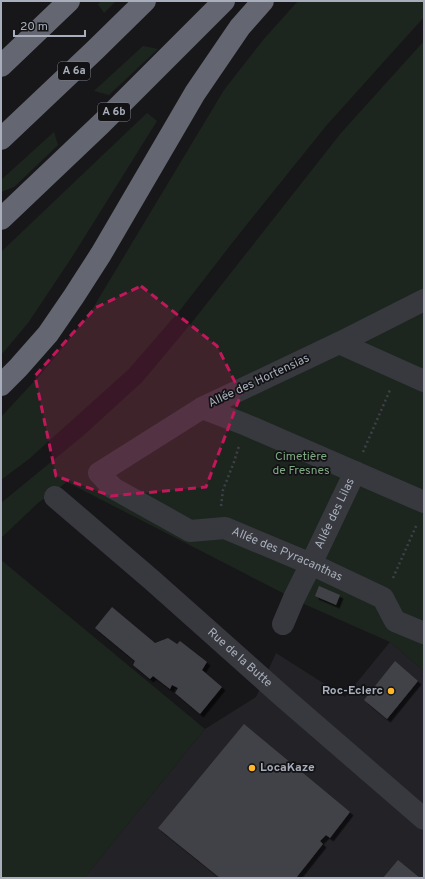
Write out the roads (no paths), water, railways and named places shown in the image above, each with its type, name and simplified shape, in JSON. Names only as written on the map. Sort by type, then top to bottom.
[{"type":"highway","points":[[1,66],[69,1]]},
{"type":"highway","name":"A 6a","points":[[1,138],[145,1]]},
{"type":"highway","name":"A 6b","points":[[1,219],[102,123],[224,1]]},
{"type":"highway","points":[[1,385],[48,334],[74,296],[102,254],[195,93],[240,27],[263,1]]},
{"type":"street","name":"Allée des Hortensias","points":[[99,473],[202,408],[339,343],[424,300]]},
{"type":"street","points":[[339,343],[424,381]]},
{"type":"street","points":[[202,408],[244,424],[424,502]]},
{"type":"street","name":"Allée des Lilas","points":[[283,624],[354,472]]},
{"type":"street","name":"Allée des Pyracanthas","points":[[99,473],[113,488],[190,531],[224,528],[311,564],[383,598],[395,621],[424,633]]},
{"type":"street","name":"Rue de la Butte","points":[[55,497],[424,819]]},
{"type":"place","name":"Roc-Eclerc","points":[[391,691]]},
{"type":"place","name":"LocaKaze","points":[[252,768]]},
{"type":"park label","name":"Cimetière de Fresnes","points":[[301,464]]}]
